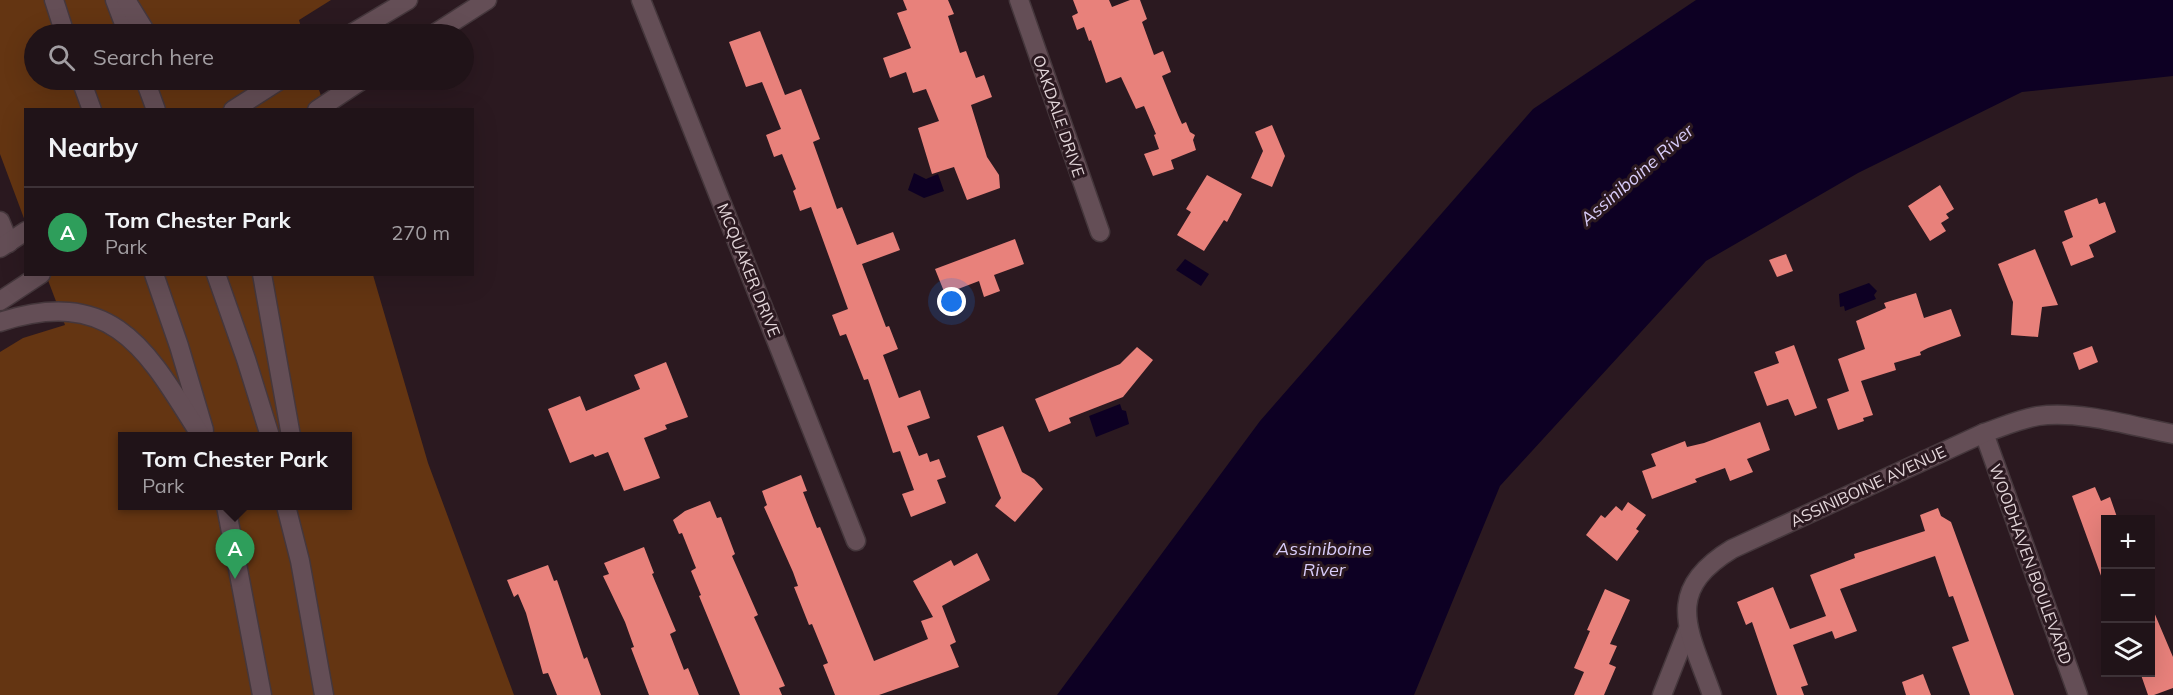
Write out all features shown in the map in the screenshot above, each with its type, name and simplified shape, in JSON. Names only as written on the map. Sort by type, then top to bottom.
[{"type":"street","points":[[54,0],[62,24]]},
{"type":"street","points":[[115,0],[124,24]]},
{"type":"street","points":[[126,0],[141,24]]},
{"type":"street","points":[[368,24],[408,0]]},
{"type":"street","points":[[450,24],[487,0]]},
{"type":"street","name":"MCQUAKER DRIVE","points":[[641,0],[856,541]]},
{"type":"street","name":"OAKDALE DRIVE","points":[[1019,0],[1100,232]]},
{"type":"street","points":[[76,90],[79,108]]},
{"type":"street","points":[[85,90],[91,108]]},
{"type":"street","points":[[149,90],[155,108]]},
{"type":"street","points":[[236,108],[264,90]]},
{"type":"street","points":[[322,107],[347,90]]},
{"type":"street","points":[[0,221],[4,246],[24,232]]},
{"type":"street","points":[[0,301],[39,276]]},
{"type":"street","points":[[155,276],[206,432]]},
{"type":"street","points":[[217,276],[246,358],[269,432]]},
{"type":"street","points":[[262,276],[290,432]]},
{"type":"street","points":[[0,322],[20,316],[68,312],[96,317],[117,327],[137,343],[154,362],[198,432]]},
{"type":"street","name":"ASSINIBOINE AVENUE","points":[[1662,695],[1688,629],[1686,612],[1689,593],[1702,573],[1721,556],[1984,433],[2038,417],[2055,415],[2173,434]]},
{"type":"street","name":"WOODHAVEN BOULEVARD","points":[[1984,433],[2078,695]]},
{"type":"street","points":[[227,510],[262,695]]},
{"type":"street","points":[[287,510],[296,543],[324,695]]},
{"type":"street","points":[[296,543],[299,510]]},
{"type":"street","points":[[1688,629],[1712,695]]},
{"type":"shaded area","points":[[0,0],[331,0],[299,20],[300,24],[24,24],[24,90],[319,90],[325,108],[24,108],[24,218],[0,154]]},
{"type":"shaded area","points":[[46,276],[373,276],[428,463],[514,695],[0,695],[0,352],[23,338],[65,325]]},
{"type":"water","name":"Assiniboine River","points":[[1696,0],[2173,0],[2173,76],[2022,92],[1858,173],[1706,261],[1500,486],[1414,695],[1057,695],[1260,421],[1533,109]]},
{"type":"water","points":[[914,173],[926,179],[938,174],[944,191],[924,198],[908,190]]},
{"type":"water","points":[[1185,259],[1209,274],[1201,286],[1176,270]]},
{"type":"water","points":[[1869,283],[1877,291],[1874,295],[1876,299],[1845,311],[1844,306],[1840,307],[1839,294]]},
{"type":"water","points":[[1120,404],[1122,410],[1126,411],[1129,424],[1096,437],[1089,416]]},
{"type":"building","points":[[903,0],[948,0],[954,14],[948,16],[960,53],[966,51],[976,78],[984,75],[992,97],[971,105],[987,157],[999,175],[1000,188],[967,200],[954,167],[932,174],[918,128],[939,121],[926,89],[913,93],[906,72],[890,78],[883,58],[911,48],[897,13],[907,10]]},
{"type":"building","points":[[1073,0],[1109,0],[1112,7],[1130,0],[1140,0],[1147,19],[1142,22],[1154,55],[1163,51],[1171,72],[1162,76],[1182,124],[1186,122],[1190,132],[1195,135],[1193,140],[1196,150],[1171,160],[1174,169],[1153,176],[1144,154],[1159,149],[1154,135],[1156,134],[1144,106],[1136,109],[1121,77],[1106,83],[1084,27],[1077,30],[1072,16],[1078,13]]},
{"type":"building","points":[[760,31],[785,95],[801,89],[820,139],[813,142],[837,209],[842,207],[857,245],[893,232],[900,250],[862,264],[886,327],[889,326],[898,349],[883,355],[899,398],[920,390],[930,418],[907,426],[919,456],[927,453],[930,462],[939,459],[946,477],[937,480],[946,503],[911,517],[902,494],[914,490],[900,451],[893,453],[868,379],[864,380],[846,334],[840,336],[832,315],[848,309],[811,207],[800,211],[793,191],[796,189],[782,154],[774,157],[766,135],[781,129],[762,82],[746,87],[729,42]]},
{"type":"building","points":[[1272,125],[1285,156],[1272,187],[1251,178],[1263,151],[1255,132]]},
{"type":"building","points":[[1207,175],[1242,194],[1227,222],[1224,220],[1204,251],[1177,235],[1191,212],[1186,209]]},
{"type":"building","points":[[1940,185],[1954,209],[1946,214],[1949,218],[1941,223],[1946,231],[1930,241],[1908,206]]},
{"type":"building","points":[[2097,198],[2099,204],[2105,202],[2116,232],[2089,245],[2094,257],[2071,266],[2062,242],[2073,237],[2064,211]]},
{"type":"building","points":[[1015,239],[1024,264],[994,275],[1000,291],[984,297],[979,281],[945,294],[935,269]]},
{"type":"building","points":[[2035,249],[2058,305],[2042,307],[2038,337],[2011,335],[2013,302],[1998,264]]},
{"type":"building","points":[[1786,254],[1793,271],[1777,277],[1769,260]]},
{"type":"building","points":[[1916,293],[1924,318],[1951,309],[1961,336],[1928,348],[1920,352],[1921,355],[1894,363],[1896,370],[1861,381],[1873,415],[1863,418],[1864,421],[1838,430],[1827,399],[1849,391],[1838,359],[1865,349],[1856,321],[1886,308],[1884,303]]},
{"type":"building","points":[[1794,345],[1817,408],[1795,416],[1788,399],[1767,406],[1754,372],[1779,363],[1775,352]]},
{"type":"building","points":[[2092,346],[2098,362],[2079,370],[2073,353]]},
{"type":"building","points":[[1137,347],[1153,360],[1123,397],[1069,418],[1071,423],[1049,432],[1035,399],[1120,364]]},
{"type":"building","points":[[666,362],[688,417],[665,425],[667,429],[644,438],[660,478],[624,491],[608,452],[595,457],[593,454],[570,463],[548,409],[580,396],[586,411],[640,389],[634,375]]},
{"type":"building","points":[[1760,422],[1770,450],[1747,459],[1753,472],[1730,481],[1725,468],[1695,479],[1697,482],[1652,499],[1642,471],[1656,466],[1651,454],[1685,441],[1687,447],[1704,443]]},
{"type":"building","points":[[1003,426],[1022,472],[1034,479],[1043,489],[1015,522],[995,506],[1001,498],[977,436]]},
{"type":"building","points":[[801,475],[807,491],[803,492],[817,528],[820,527],[874,661],[928,639],[921,621],[933,617],[913,581],[951,560],[954,566],[977,553],[990,580],[942,606],[956,642],[950,645],[959,667],[879,695],[835,695],[823,665],[828,663],[812,624],[809,625],[794,587],[798,586],[793,572],[764,507],[767,505],[762,491]]},
{"type":"building","points":[[2095,487],[2101,501],[2110,497],[2116,515],[2101,515],[2101,576],[2072,496]]},
{"type":"building","points":[[710,501],[717,518],[721,517],[735,554],[732,556],[758,615],[754,617],[785,686],[779,688],[782,695],[740,695],[699,596],[701,595],[691,571],[696,568],[682,533],[679,534],[673,520],[685,511]]},
{"type":"building","points":[[1628,502],[1646,515],[1636,529],[1639,531],[1617,561],[1586,535],[1601,515],[1605,518],[1616,506],[1622,511]]},
{"type":"building","points":[[1938,508],[1941,516],[1951,522],[2014,695],[1970,695],[1952,647],[1969,641],[1953,596],[1949,597],[1935,556],[1840,589],[1857,631],[1835,639],[1832,631],[1793,645],[1808,685],[1801,687],[1804,695],[1777,695],[1752,622],[1746,625],[1737,602],[1773,587],[1790,629],[1826,616],[1810,575],[1855,558],[1854,554],[1925,531],[1920,515]]},
{"type":"building","points":[[644,547],[654,573],[652,574],[676,631],[670,634],[684,670],[688,668],[699,695],[649,695],[631,648],[634,647],[625,622],[603,576],[609,574],[604,563]]},
{"type":"building","points":[[548,565],[554,581],[557,580],[584,659],[587,657],[601,695],[557,695],[548,673],[543,674],[526,613],[518,594],[514,597],[507,580]]},
{"type":"building","points":[[1605,589],[1630,600],[1610,644],[1617,646],[1609,664],[1616,667],[1604,695],[1574,695],[1584,672],[1574,668]]},
{"type":"building","points":[[2155,614],[2173,657],[2173,688],[2148,695],[2142,677],[2155,677]]},
{"type":"building","points":[[1923,674],[1931,695],[1906,695],[1902,682]]},
{"type":"place","name":"Tom Chester Park","points":[[235,579]]}]
